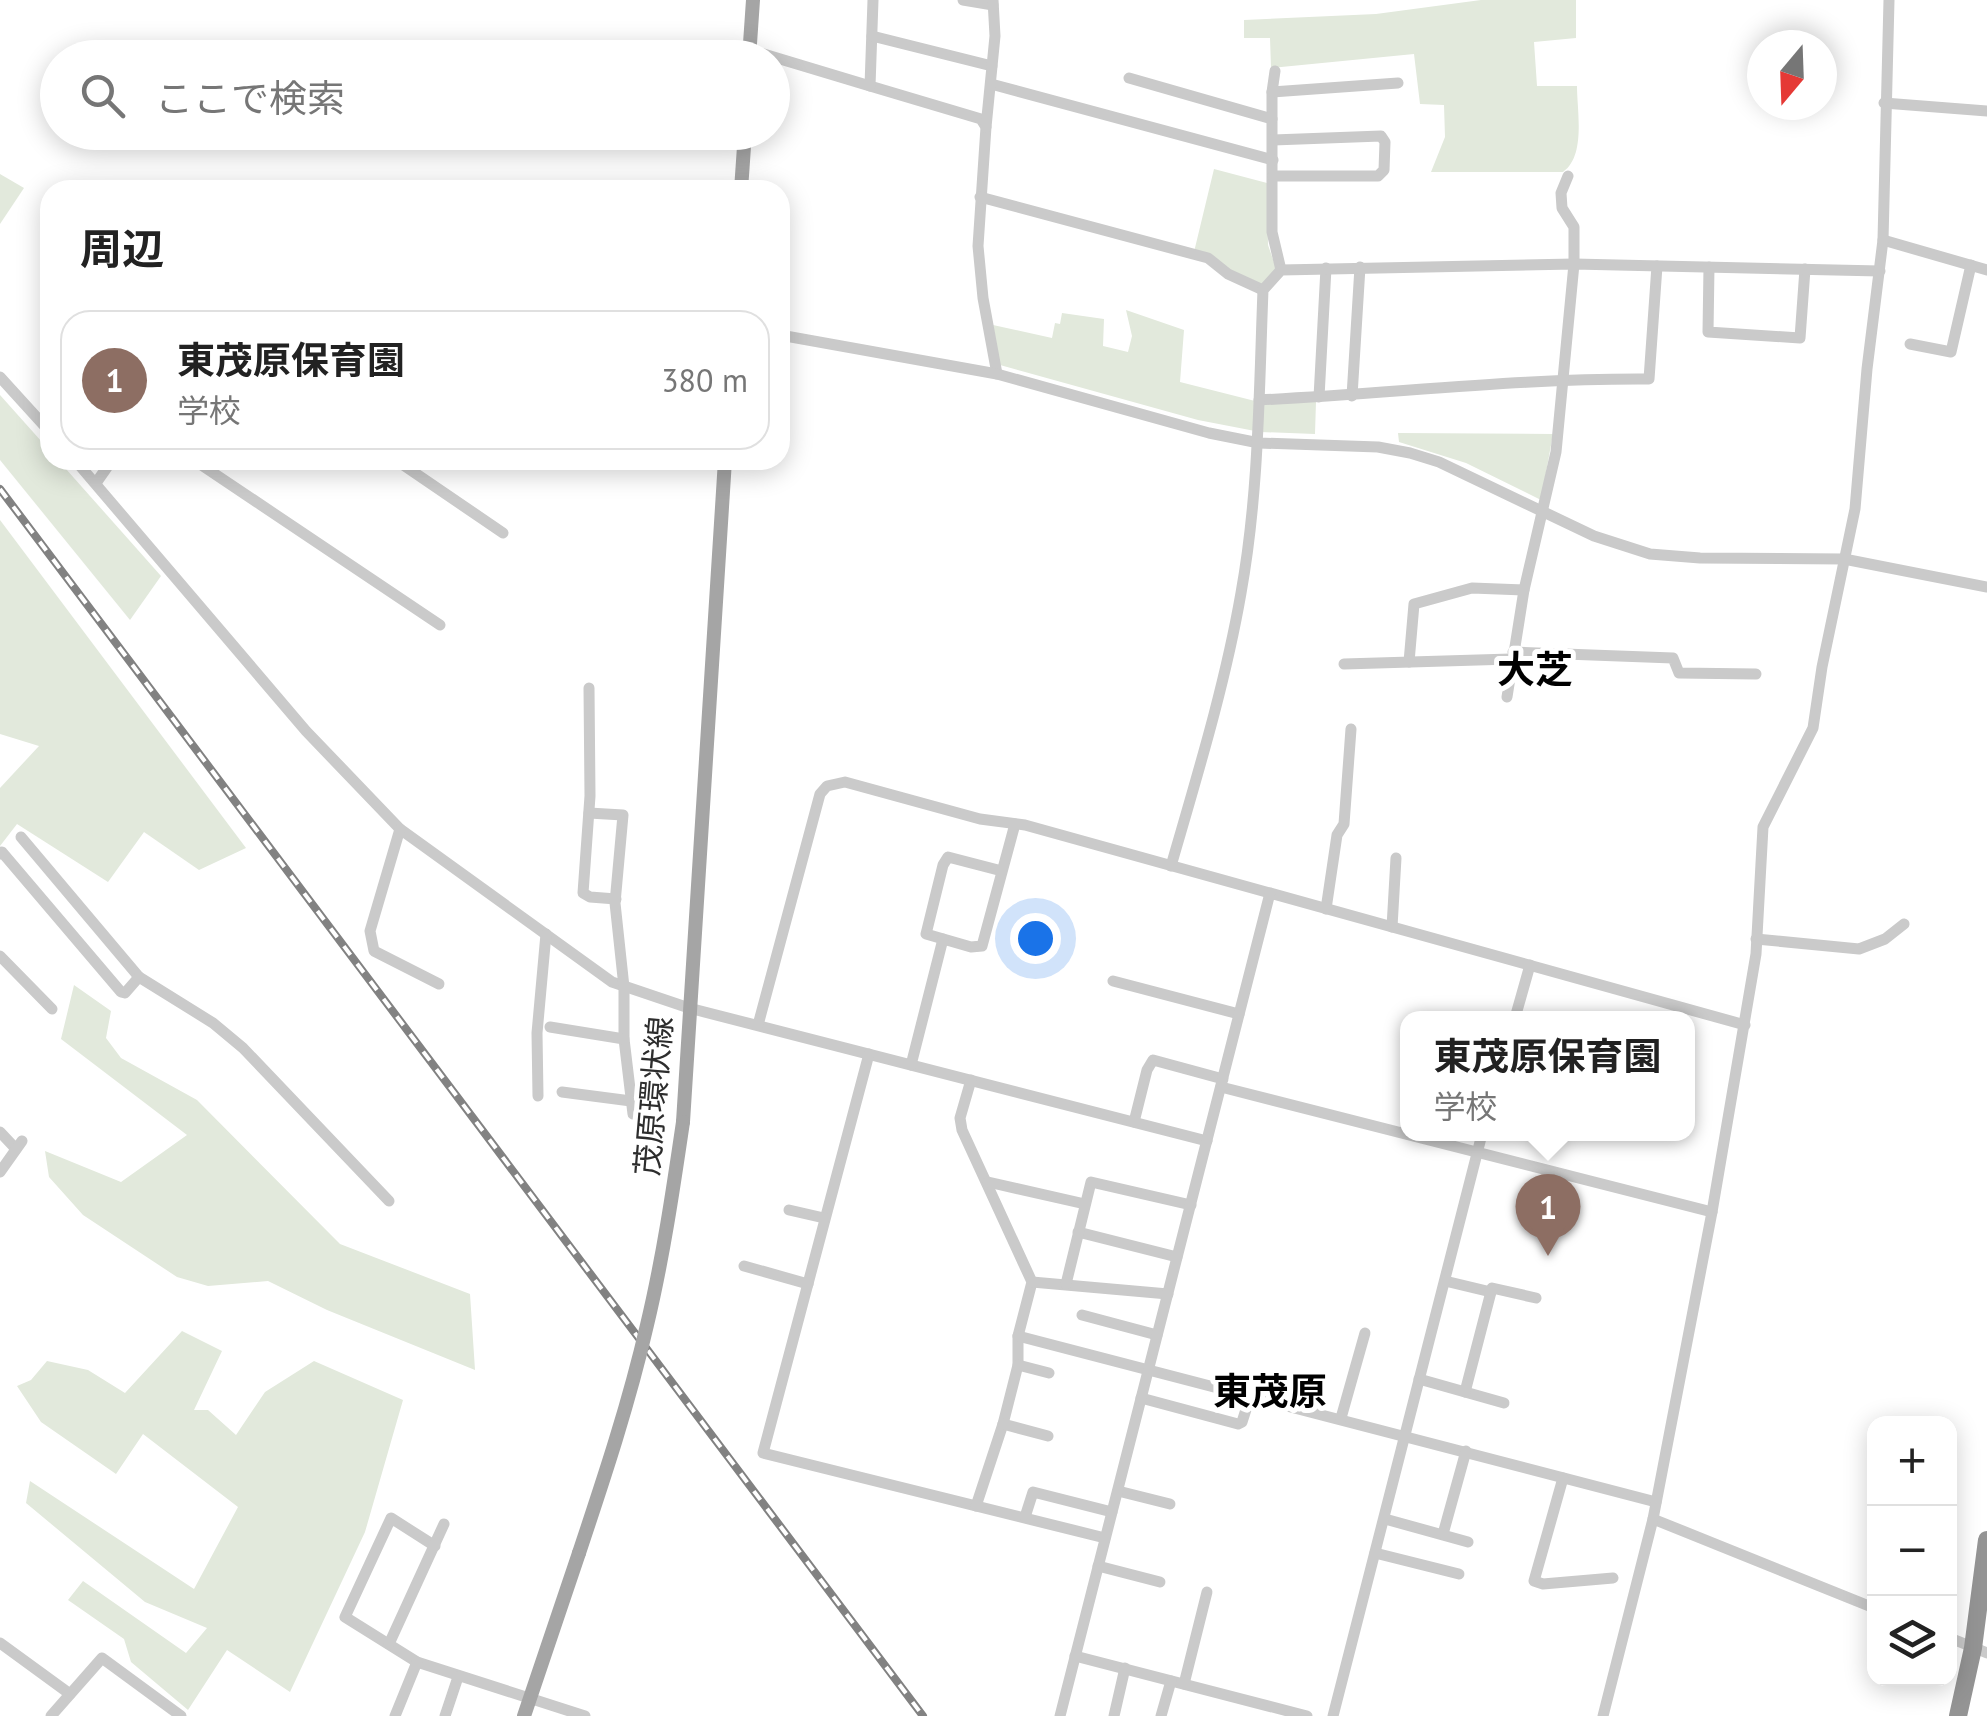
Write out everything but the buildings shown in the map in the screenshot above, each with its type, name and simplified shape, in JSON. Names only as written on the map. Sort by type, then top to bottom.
[{"type":"highway","points":[[1958,1716],[1980,1651],[1987,1540]]},
{"type":"main road","points":[[750,40],[753,0]]},
{"type":"main road","points":[[742,180],[744,150]]},
{"type":"main road","name":"茂原環状線","points":[[524,1716],[622,1420],[663,1251],[682,1122],[724,470]]},
{"type":"street","points":[[870,86],[873,0]]},
{"type":"street","points":[[963,0],[993,2],[991,84],[978,246],[997,374]]},
{"type":"street","points":[[1603,1716],[1653,1519],[1712,1212],[1756,954],[1763,827],[1813,728],[1855,509],[1883,240],[1889,0]]},
{"type":"street","points":[[872,36],[992,66]]},
{"type":"street","points":[[790,65],[981,119],[986,126]]},
{"type":"street","points":[[1276,71],[1272,92],[1272,232],[1281,270]]},
{"type":"street","points":[[1128,78],[1272,120]]},
{"type":"street","points":[[1272,92],[1398,83]]},
{"type":"street","points":[[991,84],[1273,160]]},
{"type":"street","points":[[1884,103],[1987,111]]},
{"type":"street","points":[[1272,140],[1381,136],[1385,142],[1384,170],[1378,176],[1273,176]]},
{"type":"street","points":[[1507,698],[1524,590],[1556,452],[1574,264],[1574,227],[1562,208],[1561,193],[1568,176]]},
{"type":"street","points":[[980,198],[1208,258],[1228,274],[1263,290]]},
{"type":"street","points":[[1883,240],[1987,270]]},
{"type":"street","points":[[1172,866],[1230,650],[1242,590],[1259,443],[1263,290],[1281,270],[1574,264],[1880,271]]},
{"type":"street","points":[[1910,344],[1951,352],[1971,264]]},
{"type":"street","points":[[1259,400],[1564,378],[1650,379],[1657,266]]},
{"type":"street","points":[[1352,396],[1360,267]]},
{"type":"street","points":[[1710,267],[1708,332],[1800,338],[1805,270]]},
{"type":"street","points":[[1318,397],[1326,268]]},
{"type":"street","points":[[790,337],[997,374],[1209,433],[1259,443],[1378,447],[1410,453],[1486,484],[1541,514],[1650,554],[1844,559],[1987,586]]},
{"type":"street","points":[[0,377],[40,421]]},
{"type":"street","points":[[84,470],[306,731],[400,829],[612,982],[689,1008],[1207,1141]]},
{"type":"street","points":[[96,483],[105,470]]},
{"type":"street","points":[[209,470],[440,625]]},
{"type":"street","points":[[411,470],[503,533]]},
{"type":"street","points":[[1408,662],[1414,604],[1472,588],[1524,590]]},
{"type":"street","points":[[1344,664],[1512,656],[1673,658],[1679,673],[1756,674]]},
{"type":"street","points":[[589,688],[589,813],[583,893],[616,899]]},
{"type":"street","points":[[1326,908],[1331,864],[1344,824],[1352,729]]},
{"type":"street","points":[[758,1025],[820,794],[827,786],[844,782],[1172,866],[1694,1011]]},
{"type":"street","points":[[562,1092],[632,1107],[616,899],[624,814],[589,813]]},
{"type":"street","points":[[1002,871],[948,856],[926,934],[971,947],[982,946],[1015,824]]},
{"type":"street","points":[[400,829],[370,931],[371,946],[374,952],[439,984]]},
{"type":"street","points":[[21,837],[138,977],[213,1022],[243,1048],[390,1200]]},
{"type":"street","points":[[0,854],[122,992],[126,993],[138,977]]},
{"type":"street","points":[[1392,927],[1396,858]]},
{"type":"street","points":[[1060,1716],[1270,893]]},
{"type":"street","points":[[1756,939],[1859,949],[1885,939],[1904,924]]},
{"type":"street","points":[[538,1096],[537,1033],[546,934]]},
{"type":"street","points":[[911,1065],[944,939]]},
{"type":"street","points":[[0,956],[52,1009]]},
{"type":"street","points":[[1517,1011],[1530,965]]},
{"type":"street","points":[[1113,980],[1240,1014]]},
{"type":"street","points":[[1695,1011],[1744,1025]]},
{"type":"street","points":[[550,1027],[624,1039]]},
{"type":"street","points":[[869,1054],[763,1453],[1105,1538]]},
{"type":"street","points":[[1134,1122],[1153,1060],[1400,1132]]},
{"type":"street","points":[[971,1080],[960,1118],[1032,1282],[1018,1336],[1018,1365],[976,1506]]},
{"type":"street","points":[[0,1132],[19,1145],[0,1172]]},
{"type":"street","points":[[1433,1141],[1712,1212]]},
{"type":"street","points":[[1333,1716],[1480,1141]]},
{"type":"street","points":[[988,1182],[1085,1204]]},
{"type":"street","points":[[1066,1284],[1092,1182],[1190,1205]]},
{"type":"street","points":[[789,1210],[824,1218]]},
{"type":"street","points":[[1078,1232],[1177,1257]]},
{"type":"street","points":[[744,1266],[808,1284]]},
{"type":"street","points":[[1445,1281],[1491,1292]]},
{"type":"street","points":[[1032,1282],[1168,1294]]},
{"type":"street","points":[[1465,1392],[1491,1292],[1496,1287],[1536,1298]]},
{"type":"street","points":[[1082,1315],[1157,1335]]},
{"type":"street","points":[[1341,1418],[1365,1333]]},
{"type":"street","points":[[1018,1336],[1656,1502]]},
{"type":"street","points":[[1018,1365],[1049,1373]]},
{"type":"street","points":[[1419,1379],[1504,1403]]},
{"type":"street","points":[[1141,1398],[1238,1424],[1250,1397]]},
{"type":"street","points":[[1003,1424],[1048,1436]]},
{"type":"street","points":[[1443,1534],[1466,1451]]},
{"type":"street","points":[[1563,1478],[1534,1581],[1543,1584],[1613,1578]]},
{"type":"street","points":[[1118,1491],[1170,1504]]},
{"type":"street","points":[[1025,1517],[1032,1492],[1112,1512]]},
{"type":"street","points":[[435,1546],[391,1518],[345,1617],[418,1662],[584,1716]]},
{"type":"street","points":[[1384,1519],[1468,1542]]},
{"type":"street","points":[[1653,1519],[1867,1605]]},
{"type":"street","points":[[389,1644],[444,1524]]},
{"type":"street","points":[[1375,1553],[1458,1574]]},
{"type":"street","points":[[1098,1566],[1160,1582]]},
{"type":"street","points":[[1184,1684],[1207,1592]]},
{"type":"street","points":[[1957,1641],[1980,1651]]},
{"type":"street","points":[[0,1643],[70,1694]]},
{"type":"street","points":[[1075,1656],[1308,1716]]},
{"type":"street","points":[[51,1716],[102,1658],[181,1716]]},
{"type":"street","points":[[395,1716],[418,1662]]},
{"type":"street","points":[[1114,1716],[1124,1668]]},
{"type":"street","points":[[445,1716],[458,1677]]},
{"type":"street","points":[[1161,1716],[1171,1681]]},
{"type":"shaded area","points":[[1481,0],[1576,0],[1576,38],[1534,42],[1537,86],[1577,86],[1578,144],[1563,172],[1431,172],[1445,137],[1444,105],[1420,104],[1414,54],[1271,68],[1270,38],[1244,38],[1244,20],[1376,14]]},
{"type":"shaded area","points":[[1214,169],[1267,183],[1268,245],[1277,271],[1261,285],[1194,252]]},
{"type":"shaded area","points":[[0,174],[24,188],[0,224]]},
{"type":"shaded area","points":[[1126,310],[1184,330],[1180,382],[1255,401],[1255,431],[1198,420],[1000,365],[993,325],[1052,338],[1062,313],[1104,319],[1103,346],[1128,352],[1132,336]]},
{"type":"shaded area","points":[[0,395],[40,440],[40,470],[67,470],[161,576],[130,620],[0,460]]},
{"type":"shaded area","points":[[1316,401],[1315,434],[1261,432],[1261,404]]},
{"type":"shaded area","points":[[1398,433],[1553,434],[1541,500],[1466,463],[1399,442]]},
{"type":"shaded area","points":[[0,520],[246,848],[199,870],[144,832],[108,882],[17,824],[0,846],[0,788],[39,746],[0,734]]},
{"type":"shaded area","points":[[74,985],[111,1011],[106,1038],[121,1058],[197,1100],[340,1244],[470,1294],[475,1370],[327,1310],[268,1281],[208,1286],[177,1277],[83,1215],[49,1177],[45,1151],[121,1182],[187,1135],[61,1039]]},
{"type":"shaded area","points":[[182,1331],[222,1351],[194,1410],[208,1410],[236,1435],[265,1392],[314,1361],[403,1400],[365,1532],[290,1692],[227,1650],[188,1710],[131,1662],[124,1639],[68,1600],[83,1581],[186,1653],[207,1628],[145,1602],[26,1503],[30,1481],[194,1589],[238,1507],[143,1434],[116,1474],[41,1422],[17,1386],[31,1380],[47,1361],[88,1370],[125,1393]]},
{"type":"railway","points":[[0,489],[923,1716]]},
{"type":"place","name":"東茂原保育園","points":[[1548,1256]]},
{"type":"district","name":"大芝","points":[[1535,668]]},
{"type":"district","name":"東茂原","points":[[1270,1390]]}]
